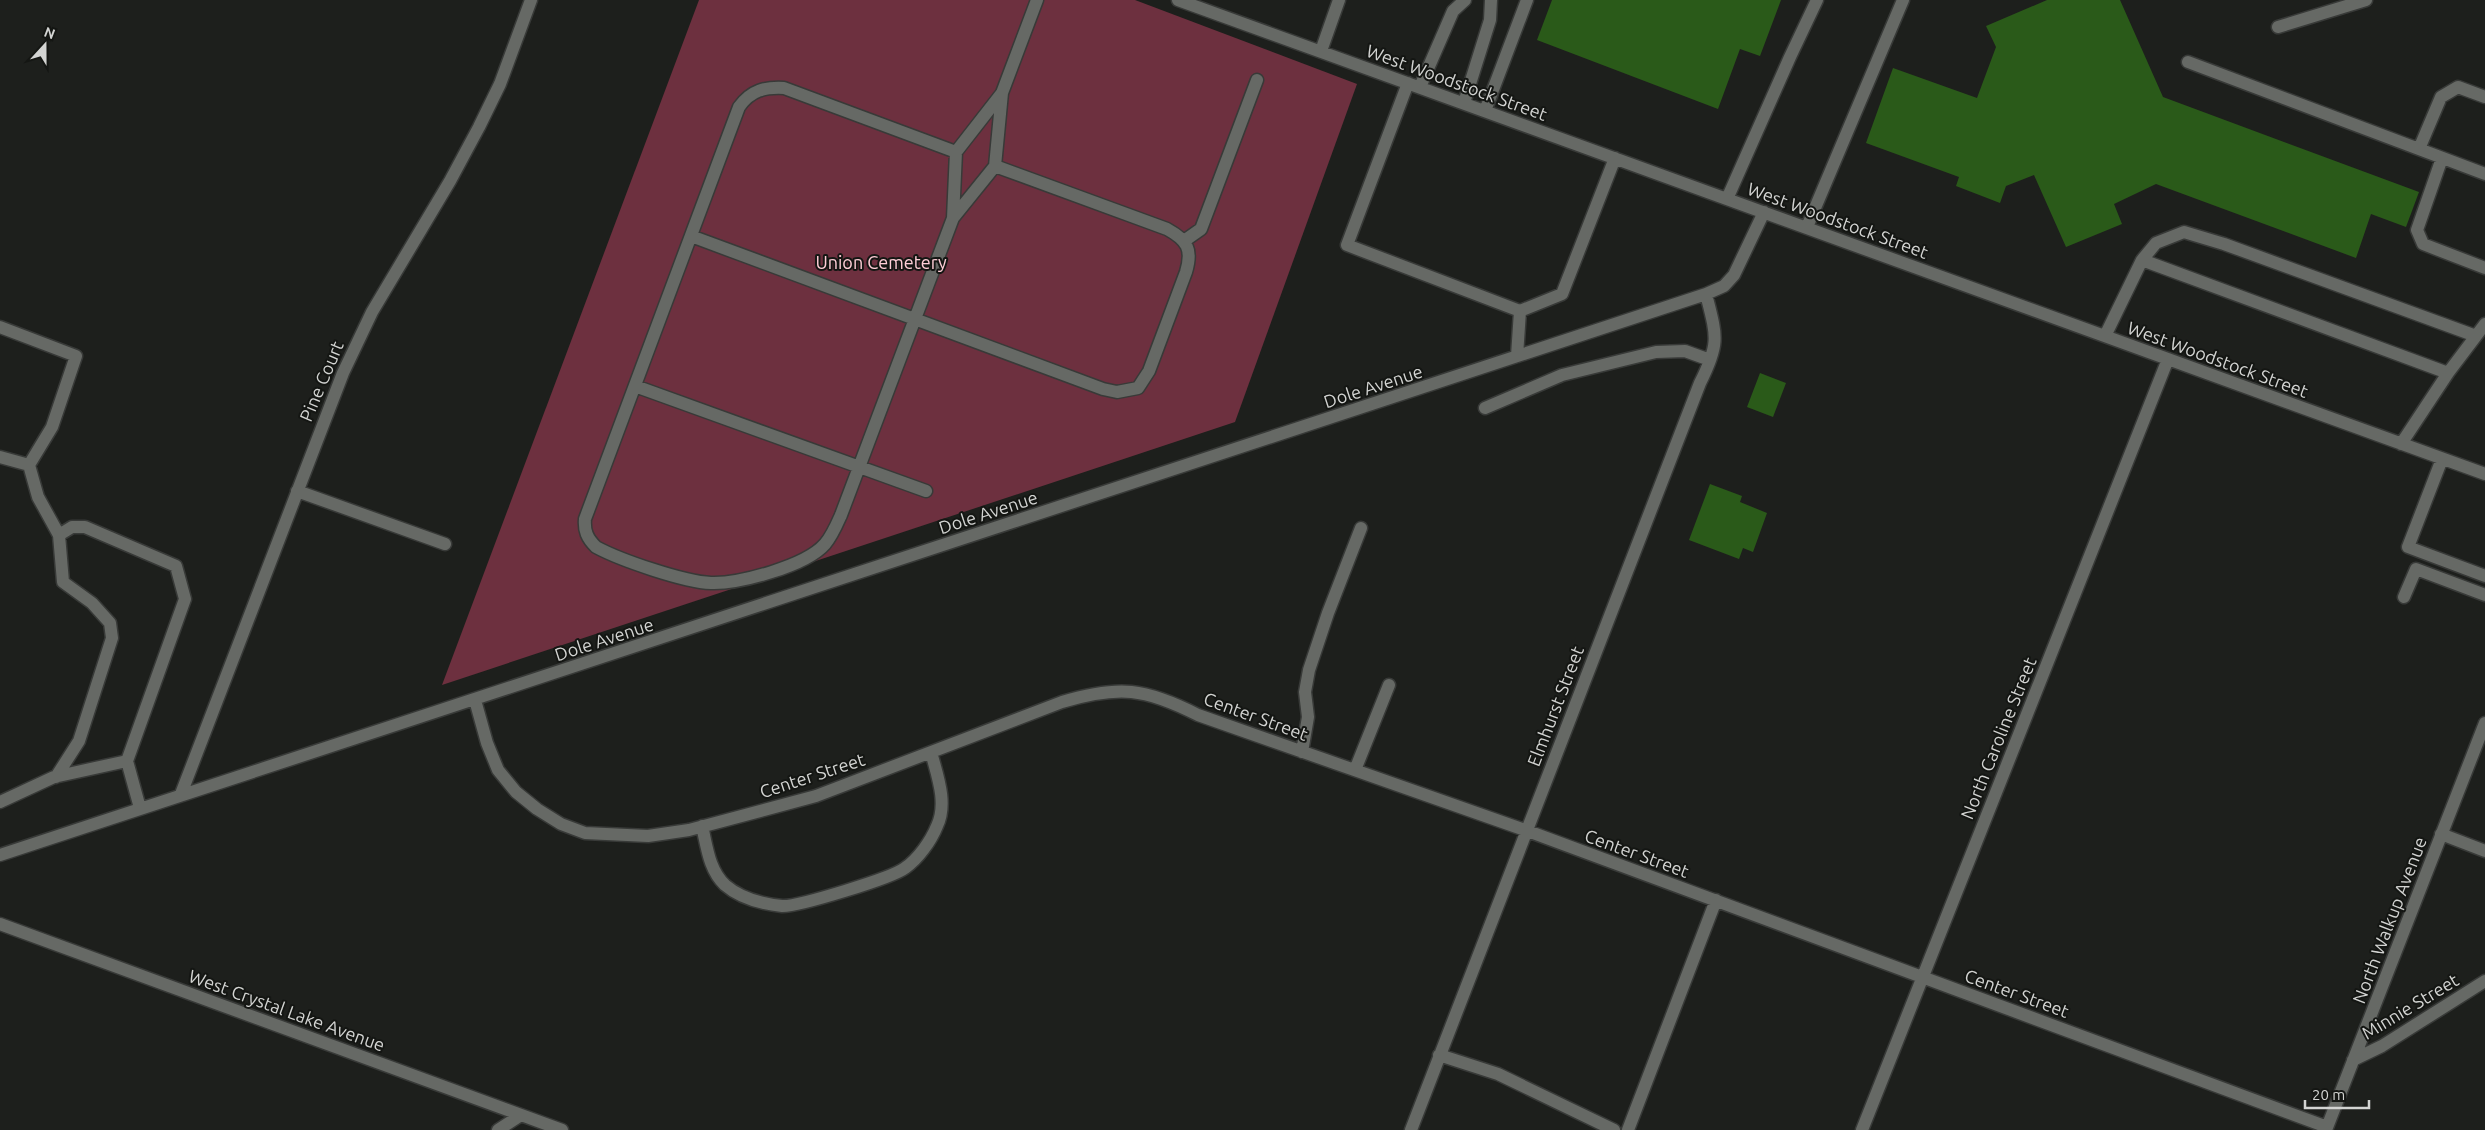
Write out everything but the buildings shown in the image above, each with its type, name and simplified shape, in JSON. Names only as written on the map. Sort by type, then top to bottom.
[{"type":"street","name":"Pine Court","points":[[181,794],[331,401],[363,327],[450,181],[479,126],[500,84],[531,0]]},
{"type":"street","points":[[956,152],[784,88],[762,88],[745,98],[739,107],[585,518],[584,529],[588,539],[596,547],[698,582],[728,582],[770,572],[804,558],[825,544],[842,514],[953,218],[995,166],[1002,93],[1037,0]]},
{"type":"street","name":"West Woodstock Street","points":[[1178,0],[2485,474]]},
{"type":"street","points":[[1321,51],[1339,0]]},
{"type":"street","points":[[1466,0],[1453,11],[1414,85],[1347,245],[1520,310],[1562,294],[1615,158]]},
{"type":"street","points":[[1464,103],[1490,20],[1492,0]]},
{"type":"street","points":[[1485,111],[1527,0]]},
{"type":"street","points":[[1727,199],[1817,0]]},
{"type":"street","points":[[1807,227],[1903,0]]},
{"type":"street","points":[[2278,27],[2366,0]]},
{"type":"street","points":[[2188,62],[2485,174]]},
{"type":"street","points":[[1184,241],[1201,229],[1257,80]]},
{"type":"street","points":[[2419,149],[2441,97],[2458,87],[2485,96]]},
{"type":"street","points":[[953,218],[956,152],[1002,93]]},
{"type":"street","points":[[2442,158],[2417,230],[2423,244],[2485,268]]},
{"type":"street","points":[[691,236],[1102,389],[1116,392],[1138,388],[1148,371],[1186,272],[1190,259],[1189,249],[1184,241],[1167,229],[995,166]]},
{"type":"street","name":"Dole Avenue","points":[[0,855],[1706,294],[1724,286],[1734,275],[1764,212]]},
{"type":"street","points":[[2105,336],[2142,260],[2156,243],[2184,232],[2233,247],[2476,336]]},
{"type":"street","points":[[2142,260],[2448,373]]},
{"type":"street","name":"Elmhurst Street","points":[[1411,1130],[1525,830],[1715,350],[1715,330],[1706,294]]},
{"type":"street","points":[[1517,356],[1520,310]]},
{"type":"street","points":[[2401,444],[2448,373],[2485,324]]},
{"type":"street","points":[[0,327],[76,356],[52,427],[29,465],[38,497],[59,535],[63,582],[92,603],[110,623],[112,638],[79,742],[56,777]]},
{"type":"street","points":[[1485,408],[1562,375],[1656,352],[1685,351],[1710,360]]},
{"type":"street","name":"North Caroline Street","points":[[1862,1130],[1921,976],[2168,359]]},
{"type":"street","points":[[635,386],[926,491]]},
{"type":"street","points":[[0,457],[29,465]]},
{"type":"street","points":[[2442,459],[2408,547],[2485,576]]},
{"type":"street","points":[[296,492],[445,544]]},
{"type":"street","points":[[59,535],[72,527],[85,527],[176,566],[185,598],[127,761],[140,808]]},
{"type":"street","points":[[1302,752],[1308,717],[1305,692],[1309,670],[1328,613],[1361,528]]},
{"type":"street","points":[[2404,596],[2416,569],[2485,595]]},
{"type":"street","points":[[1355,770],[1389,685]]},
{"type":"street","name":"Center Street","points":[[475,700],[487,743],[498,770],[516,792],[537,809],[561,824],[585,833],[648,836],[702,826],[816,796],[1062,702],[1091,694],[1116,690],[1143,693],[1168,700],[1198,715],[1525,830],[1716,900],[2326,1129]]},
{"type":"street","name":"North Walkup Avenue","points":[[2326,1129],[2485,723]]},
{"type":"street","points":[[702,826],[713,871],[726,886],[754,901],[784,906],[878,881],[905,868],[923,849],[938,826],[942,802],[932,752]]},
{"type":"street","points":[[0,802],[56,777],[127,761]]},
{"type":"street","points":[[2442,834],[2485,850]]},
{"type":"street","points":[[1628,1130],[1716,900]]},
{"type":"street","name":"West Crystal Lake Avenue","points":[[0,924],[562,1130]]},
{"type":"street","name":"Minnie Street","points":[[2353,1060],[2382,1046],[2485,981]]},
{"type":"street","points":[[1440,1055],[1498,1074],[1614,1130]]},
{"type":"street","points":[[498,1130],[521,1115]]},
{"type":"green space","name":"Union Cemetery","points":[[699,0],[1135,0],[1357,84],[1235,422],[442,685]]}]
